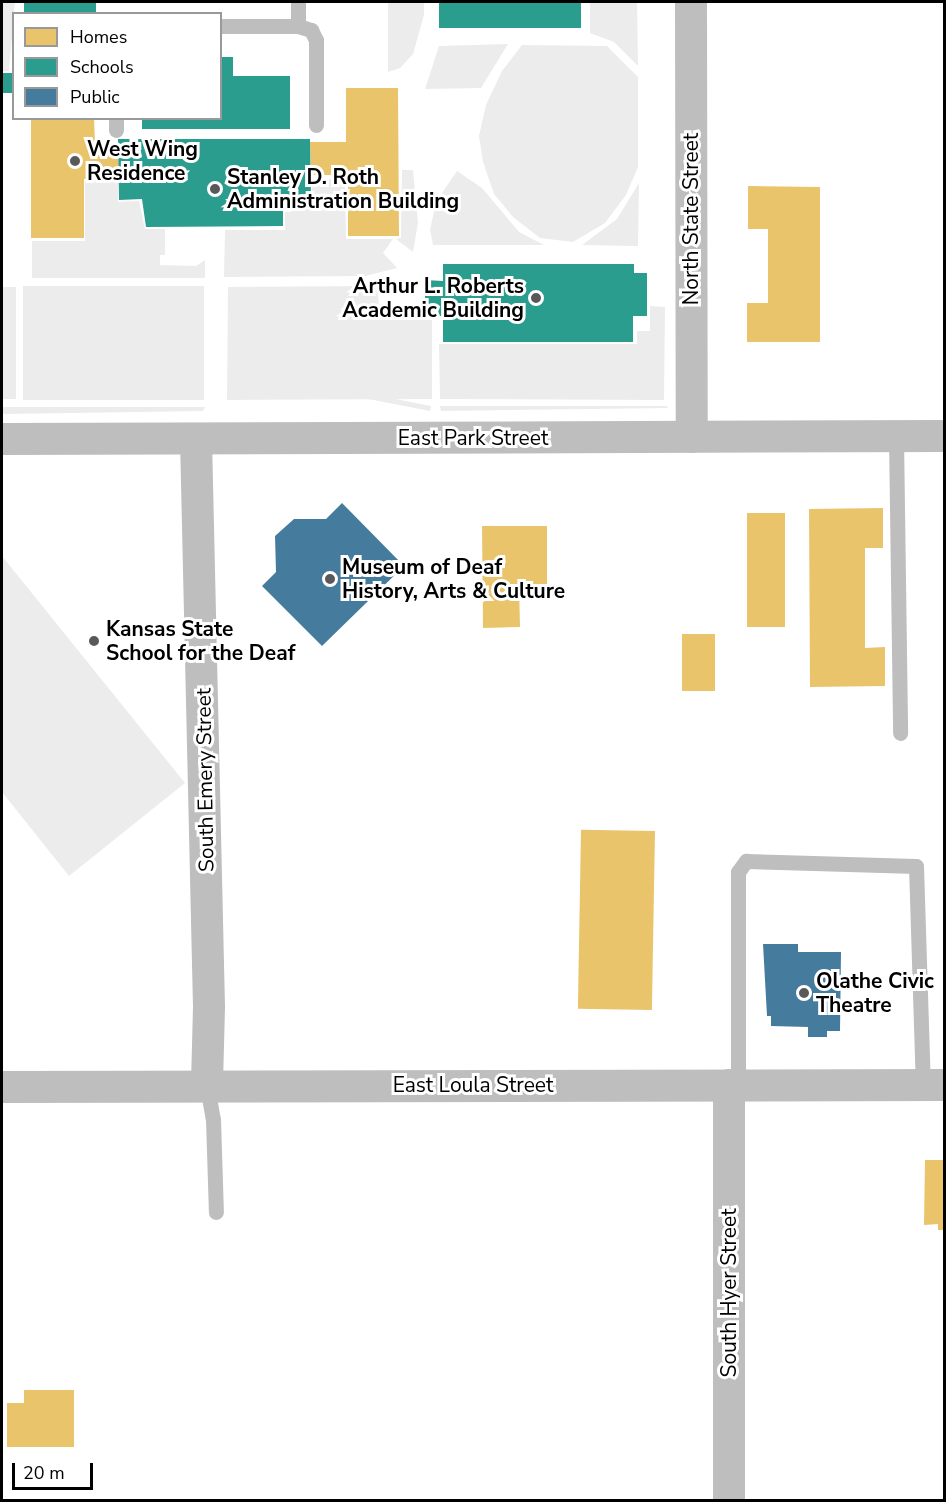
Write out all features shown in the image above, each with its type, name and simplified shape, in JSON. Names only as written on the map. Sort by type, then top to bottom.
[{"type":"street","name":"North State Street","points":[[691,2],[692,437]]},
{"type":"street","name":"East Park Street","points":[[2,439],[945,436]]},
{"type":"street","name":"South Emery Street","points":[[196,439],[209,995],[207,1086]]},
{"type":"street","name":"South Hyer Street","points":[[729,1500],[734,1085]]},
{"type":"street","name":"East Loula Street","points":[[2,1087],[934,1085]]},
{"type":"lane","points":[[298,2],[298,26]]},
{"type":"lane","points":[[222,26],[298,26],[311,30],[316,40],[316,125]]},
{"type":"lane","points":[[896,436],[900,733]]},
{"type":"lane","points":[[734,1085],[738,872],[746,861],[911,863],[918,872],[919,912],[934,1085]]},
{"type":"lane","points":[[207,1086],[213,1119],[216,1212]]},
{"type":"shaded area","points":[[2,2],[15,2],[14,12],[12,12],[9,71],[2,71]]},
{"type":"shaded area","points":[[388,2],[424,2],[424,15],[413,54],[400,68],[388,72]]},
{"type":"shaded area","points":[[590,2],[637,2],[638,66],[614,42],[590,33]]},
{"type":"shaded area","points":[[508,44],[481,88],[425,89],[439,46]]},
{"type":"shaded area","points":[[522,45],[607,46],[638,77],[638,167],[626,195],[605,223],[573,242],[540,238],[513,217],[494,194],[483,162],[479,136],[486,105],[502,71]]},
{"type":"shaded area","points":[[402,170],[413,170],[418,223],[413,252],[396,239],[401,238]]},
{"type":"shaded area","points":[[457,171],[482,188],[519,232],[544,245],[433,245],[430,230],[436,202]]},
{"type":"shaded area","points":[[312,179],[345,179],[346,239],[393,239],[383,253],[397,268],[365,276],[224,277],[225,230],[285,230],[285,212],[291,212],[291,202],[312,201]]},
{"type":"shaded area","points":[[85,180],[118,180],[118,202],[139,201],[145,229],[165,229],[165,255],[160,255],[160,265],[196,266],[205,260],[205,278],[32,278],[32,241],[85,241]]},
{"type":"shaded area","points":[[639,183],[638,246],[582,245],[617,219]]},
{"type":"shaded area","points":[[23,286],[204,286],[204,400],[23,400]]},
{"type":"shaded area","points":[[378,286],[379,320],[432,320],[432,399],[227,400],[228,287]]},
{"type":"shaded area","points":[[2,287],[16,287],[16,399],[2,399]]},
{"type":"shaded area","points":[[650,306],[665,307],[664,400],[440,399],[439,344],[637,344],[637,331],[650,331]]},
{"type":"shaded area","points":[[231,367],[431,406],[430,411],[230,372]]},
{"type":"shaded area","points":[[440,406],[667,406],[668,408],[441,411]]},
{"type":"shaded area","points":[[2,407],[205,407],[203,411],[3,414]]},
{"type":"shaded area","points":[[2,556],[185,783],[69,876],[2,792]]},
{"type":"building: Homes","points":[[346,88],[398,88],[399,236],[348,236],[348,175],[311,175],[310,142],[346,142]]},
{"type":"building: Homes","name":"West Wing Residence","points":[[31,120],[94,120],[95,144],[118,144],[119,179],[84,179],[84,238],[31,238]]},
{"type":"building: Homes","points":[[748,186],[820,187],[820,342],[747,342],[747,303],[768,303],[768,229],[748,229]]},
{"type":"building: Homes","points":[[883,508],[883,548],[865,548],[865,648],[885,647],[885,686],[810,687],[809,509]]},
{"type":"building: Homes","points":[[747,513],[785,513],[785,627],[747,627]]},
{"type":"building: Homes","points":[[482,526],[547,526],[547,586],[519,586],[520,627],[483,628]]},
{"type":"building: Homes","points":[[682,634],[715,634],[715,691],[682,691]]},
{"type":"building: Homes","points":[[581,830],[655,831],[652,1010],[578,1009]]},
{"type":"building: Homes","points":[[925,1160],[944,1160],[944,1230],[938,1230],[938,1224],[924,1225]]},
{"type":"building: Homes","points":[[24,1390],[74,1390],[74,1447],[7,1447],[7,1403],[24,1403]]},
{"type":"building: Schools","points":[[24,2],[96,2],[96,12],[24,12]]},
{"type":"building: Schools","points":[[439,2],[581,2],[581,28],[439,28]]},
{"type":"building: Schools","points":[[222,57],[233,57],[233,76],[290,76],[290,129],[142,129],[142,120],[222,120]]},
{"type":"building: Schools","points":[[2,73],[12,73],[12,93],[2,93]]},
{"type":"building: Schools","name":"Stanley D. Roth Administration Building","points":[[118,139],[310,139],[311,199],[288,199],[288,209],[283,209],[283,226],[146,227],[142,199],[119,200]]},
{"type":"building: Schools","name":"Arthur L. Roberts Academic Building","points":[[443,264],[634,264],[634,273],[647,273],[647,316],[633,316],[633,342],[443,342],[443,316],[425,316],[425,280],[443,281]]},
{"type":"building: Public","name":"Museum of Deaf History, Arts & Culture","points":[[342,503],[404,566],[322,646],[262,586],[276,572],[275,536],[294,519],[326,519]]},
{"type":"building: Public","name":"Olathe Civic Theatre","points":[[763,944],[798,944],[798,952],[841,952],[840,1031],[827,1031],[827,1037],[808,1037],[808,1027],[771,1026],[771,1016],[767,1016]]},
{"type":"place","name":"West Wing Residence","points":[[75,161]]},
{"type":"place","name":"Stanley D. Roth Administration Building","points":[[215,189]]},
{"type":"place","name":"Arthur L. Roberts Academic Building","points":[[536,298]]},
{"type":"place","name":"Museum of Deaf History, Arts & Culture","points":[[330,579]]},
{"type":"place","name":"Kansas State School for the Deaf","points":[[94,641]]},
{"type":"place","name":"Olathe Civic Theatre","points":[[804,993]]}]
